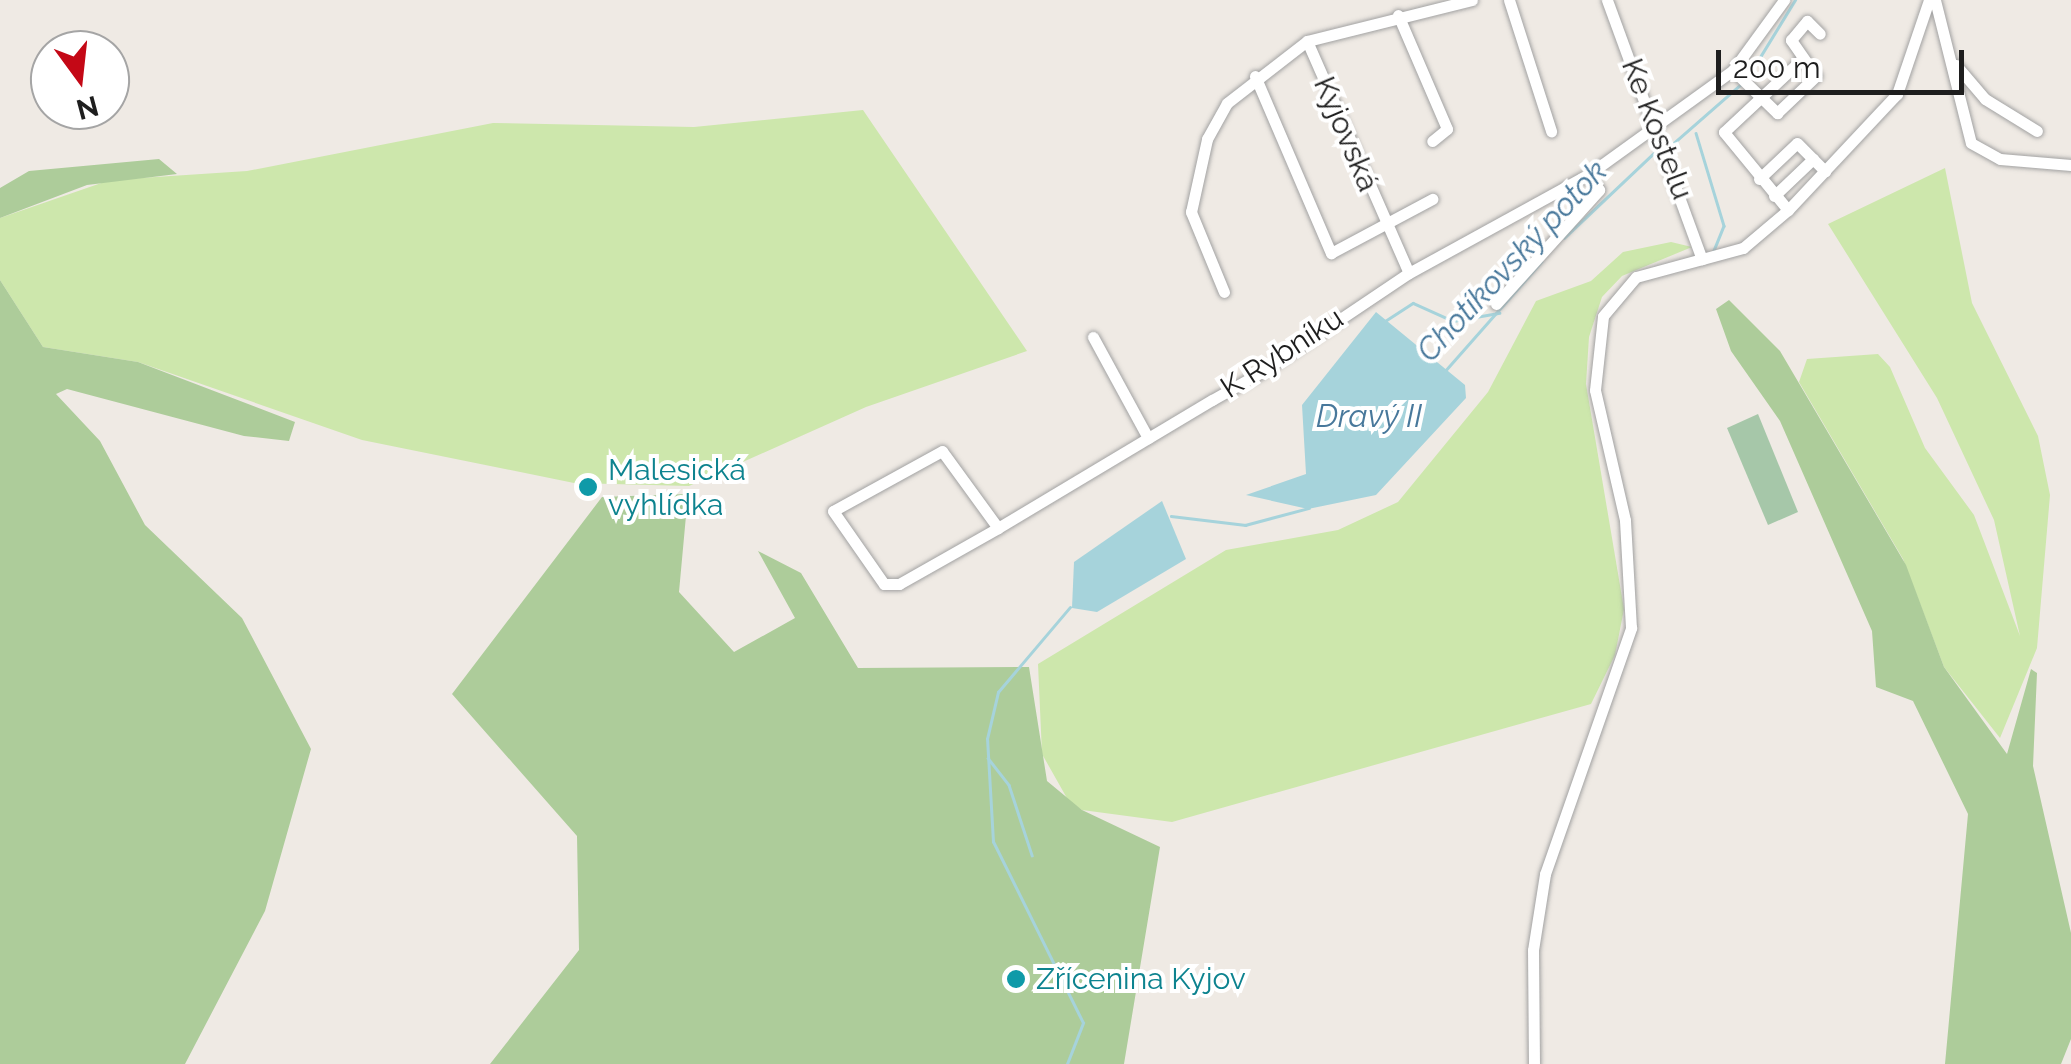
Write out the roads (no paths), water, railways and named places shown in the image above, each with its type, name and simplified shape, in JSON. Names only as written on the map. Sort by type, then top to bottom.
[{"type":"street","points":[[1224,292],[1192,212],[1201,158],[1227,103],[1255,76],[1307,40],[1472,0]]},
{"type":"street","points":[[1509,0],[1551,130]]},
{"type":"street","name":"Ke Kostelu","points":[[1607,0],[1702,259]]},
{"type":"street","name":"K Rybníku","points":[[998,528],[948,454],[935,452],[833,511],[884,584],[899,584],[998,528],[1148,438],[1409,273],[1588,174],[1654,125],[1736,73],[1784,0]]},
{"type":"street","points":[[1932,0],[1978,151],[2068,165]]},
{"type":"street","points":[[1534,1064],[1533,950],[1545,874],[1631,628],[1625,520],[1595,390],[1598,334],[1609,304],[1636,277],[1750,244],[1788,210],[1897,94],[1932,0]]},
{"type":"street","points":[[1398,15],[1446,129],[1432,141]]},
{"type":"street","points":[[1736,73],[1776,113],[1816,76],[1790,48],[1798,30],[1808,21],[1820,34]]},
{"type":"street","name":"Kyjovská","points":[[1307,40],[1385,227],[1409,273]]},
{"type":"street","points":[[1788,210],[1724,132],[1755,88],[1800,60]]},
{"type":"street","points":[[1952,60],[1985,99],[2037,131]]},
{"type":"street","name":"Kyjovská","points":[[1255,76],[1335,255],[1432,198]]},
{"type":"street","points":[[1759,178],[1797,142],[1825,171]]},
{"type":"street","points":[[1774,196],[1812,159]]},
{"type":"street","points":[[1496,304],[1600,190],[1588,174]]},
{"type":"street","points":[[1093,337],[1148,438]]},
{"type":"street","points":[[1088,358],[1100,352]]},
{"type":"water","name":"Dravý II","points":[[1376,312],[1465,385],[1466,398],[1376,495],[1308,509],[1246,495],[1306,474],[1302,405]]},
{"type":"water","points":[[1162,501],[1186,559],[1097,612],[1072,608],[1074,562]]},
{"type":"waterway","name":"Chotíkovský potok","points":[[1749,75],[1795,0]]},
{"type":"waterway","points":[[1668,148],[1740,85]]},
{"type":"waterway","points":[[1696,133],[1724,226],[1714,251]]},
{"type":"waterway","name":"Chotíkovský potok","points":[[1564,238],[1655,152]]},
{"type":"waterway","name":"Chotíkovský potok","points":[[1444,372],[1541,262]]},
{"type":"waterway","points":[[1385,321],[1413,303],[1453,321],[1499,313]]},
{"type":"waterway","name":"Chotíkovský potok","points":[[1171,516],[1245,525],[1309,508]]},
{"type":"waterway","name":"Chotíkovský potok","points":[[1067,1064],[1083,1023],[993,842],[987,739],[998,692],[1070,607]]},
{"type":"waterway","points":[[988,758],[1009,785],[1032,855]]},
{"type":"place","name":"Malesická vyhlídka","points":[[588,487]]},
{"type":"place","name":"Zřícenina Kyjov","points":[[1016,979]]}]
